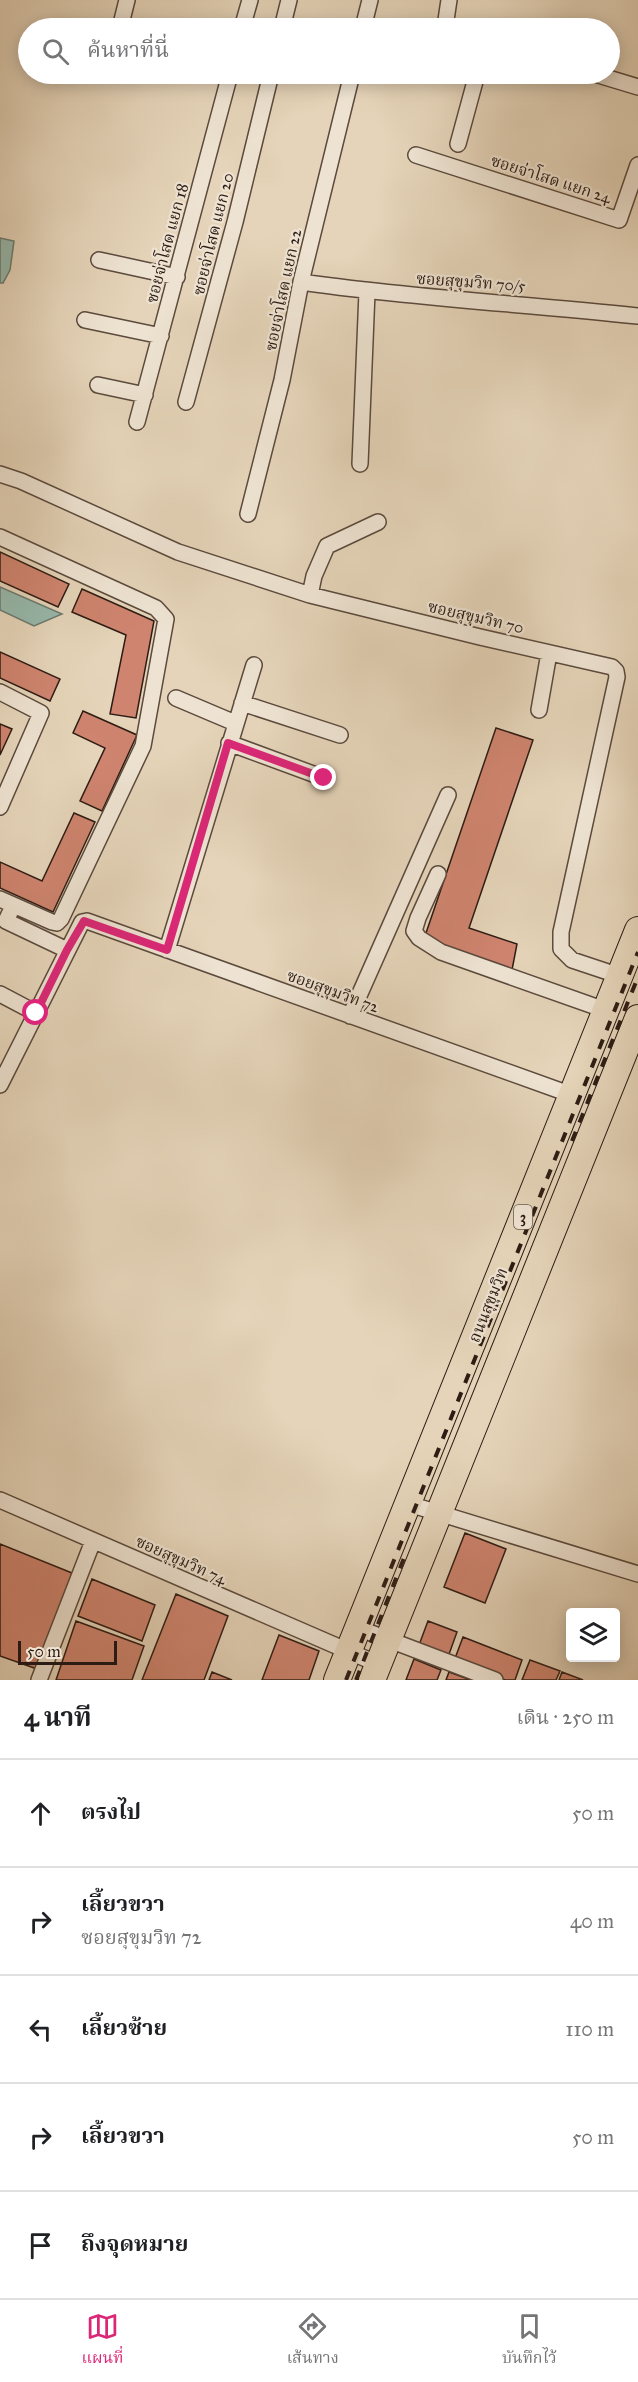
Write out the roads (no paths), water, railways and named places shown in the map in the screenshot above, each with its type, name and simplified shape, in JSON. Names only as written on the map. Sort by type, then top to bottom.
[{"type":"highway","name":"ถนนสุขุมวิท","points":[[337,1680],[638,930]]},
{"type":"highway","name":"ถนนสุขุมวิท","points":[[375,1672],[638,1018]]},
{"type":"street","points":[[122,18],[127,0]]},
{"type":"street","points":[[244,18],[249,0]]},
{"type":"street","points":[[284,18],[289,0]]},
{"type":"street","points":[[366,18],[370,0]]},
{"type":"street","points":[[446,18],[449,0]]},
{"type":"street","points":[[620,82],[638,87]]},
{"type":"street","name":"ซอยจ่าโสด แยก 18","points":[[137,422],[227,84]]},
{"type":"street","name":"ซอยจ่าโสด แยก 20","points":[[186,402],[235,222],[269,84]]},
{"type":"street","name":"ซอยจ่าโสด แยก 22","points":[[248,514],[282,380],[301,282],[350,84]]},
{"type":"street","points":[[458,144],[474,84]]},
{"type":"street","name":"ซอยจ่าโสด แยก 24","points":[[416,155],[619,220],[638,165]]},
{"type":"street","points":[[99,260],[177,277]]},
{"type":"street","name":"ซอยสุขุมวิท 70/5","points":[[301,282],[367,292],[638,315]]},
{"type":"street","points":[[360,464],[367,292]]},
{"type":"street","points":[[85,320],[161,336]]},
{"type":"street","points":[[98,386],[145,395]]},
{"type":"street","name":"ซอยสุขุมวิท 70","points":[[0,474],[21,481],[178,552],[310,595],[612,667],[616,670],[617,677],[561,932],[561,949],[572,960],[620,976]]},
{"type":"street","points":[[310,595],[314,576],[327,546],[378,522]]},
{"type":"street","points":[[0,537],[156,608],[165,619],[143,746],[61,919],[57,923],[52,922],[7,902],[3,920],[67,950],[0,1085]]},
{"type":"street","points":[[539,710],[549,653]]},
{"type":"street","points":[[167,950],[228,743],[254,665]]},
{"type":"street","points":[[0,692],[38,710],[40,718],[0,807]]},
{"type":"street","points":[[176,698],[235,723]]},
{"type":"street","points":[[242,703],[340,735]]},
{"type":"street","points":[[228,743],[324,778]]},
{"type":"street","points":[[350,1016],[448,795]]},
{"type":"street","points":[[438,874],[414,931],[419,938],[441,952],[606,1010]]},
{"type":"street","name":"ซอยสุขุมวิท 72","points":[[67,950],[82,922],[90,922],[572,1095]]},
{"type":"street","points":[[0,994],[36,1013]]},
{"type":"street","name":"ซอยสุขุมวิท 74","points":[[0,1500],[348,1652],[375,1672]]},
{"type":"street","points":[[409,1503],[438,1514],[638,1574]]},
{"type":"street","points":[[39,1680],[93,1541]]},
{"type":"street","points":[[358,1628],[495,1680]]},
{"type":"railway","points":[[346,1680],[638,952]]},
{"type":"railway","points":[[572,1141],[638,977]]},
{"type":"railway","points":[[356,1680],[406,1553]]}]
